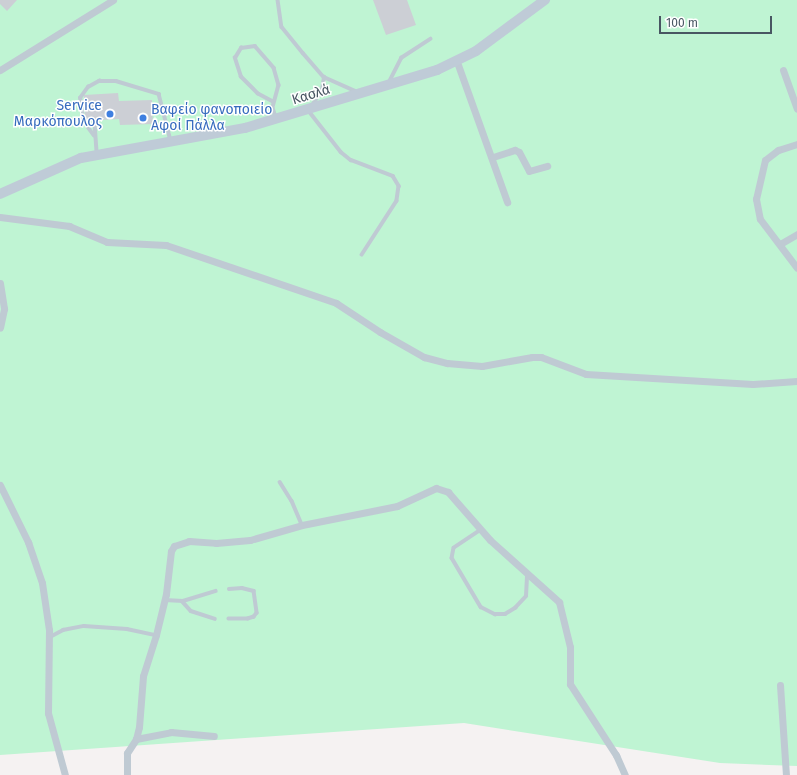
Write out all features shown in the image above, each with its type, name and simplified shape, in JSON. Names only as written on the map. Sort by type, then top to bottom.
[{"type":"street","points":[[0,70],[113,0]]},
{"type":"street","name":"Κασλά","points":[[0,194],[61,165],[97,153],[228,132],[277,120],[387,86],[457,62],[545,0]]},
{"type":"street","points":[[457,62],[493,157],[507,202]]},
{"type":"street","points":[[784,70],[797,109]]},
{"type":"street","points":[[797,144],[778,150],[765,160],[756,193],[756,207],[760,219],[797,268]]},
{"type":"street","points":[[493,157],[515,150],[519,152],[529,171],[547,166]]},
{"type":"street","points":[[0,217],[69,226],[107,242],[166,245],[336,303],[418,353],[447,362],[482,366],[532,357],[541,357],[570,370],[594,375],[753,384],[797,381]]},
{"type":"street","points":[[780,244],[797,234]]},
{"type":"street","points":[[0,283],[4,309],[0,328]]},
{"type":"street","points":[[0,485],[37,564],[46,599],[49,637],[48,712],[65,775]]},
{"type":"street","points":[[127,775],[127,753],[136,739],[143,676],[165,600],[171,551],[178,543],[189,541],[235,542],[302,525],[397,506],[436,488],[448,492],[482,530],[527,575],[555,597],[562,607],[570,647],[570,684],[616,754],[625,775]]},
{"type":"street","points":[[780,685],[786,775]]},
{"type":"street","points":[[136,739],[171,732],[214,736]]},
{"type":"lane","points":[[278,0],[282,27],[324,77],[362,94]]},
{"type":"lane","points":[[387,86],[401,58],[430,39]]},
{"type":"lane","points":[[274,102],[258,94],[240,77],[235,58],[241,48],[255,46],[274,68],[279,85],[273,108],[277,120]]},
{"type":"lane","points":[[324,77],[322,90],[309,110],[346,156],[393,176],[399,186],[397,201],[362,255]]},
{"type":"lane","points":[[94,136],[83,121],[80,98],[88,87],[99,81],[116,81],[159,94],[171,142]]},
{"type":"lane","points":[[95,123],[94,136],[97,153]]},
{"type":"lane","points":[[280,482],[292,501],[302,525]]},
{"type":"lane","points":[[482,530],[454,548],[452,558],[481,607],[495,614],[505,614],[515,608],[526,596],[527,575]]},
{"type":"lane","points":[[229,589],[242,588],[254,591],[257,607],[254,617],[229,619]]},
{"type":"lane","points":[[165,600],[182,601],[214,590]]},
{"type":"lane","points":[[182,601],[195,613],[215,619]]},
{"type":"lane","points":[[49,637],[63,630],[84,626],[156,635]]},
{"type":"green space","points":[[0,0],[797,0],[797,766],[720,763],[464,723],[0,755]]},
{"type":"building","points":[[0,0],[17,0],[7,11],[0,4]]},
{"type":"building","points":[[373,0],[407,0],[416,25],[386,35]]},
{"type":"building","points":[[118,93],[119,101],[152,100],[153,124],[120,125],[119,119],[85,121],[84,95]]},
{"type":"place","name":"Service Μαρκόπουλος","points":[[110,114]]},
{"type":"place","name":"Βαφείο φανοποιείο Αφοί Πάλλα","points":[[143,118]]}]
